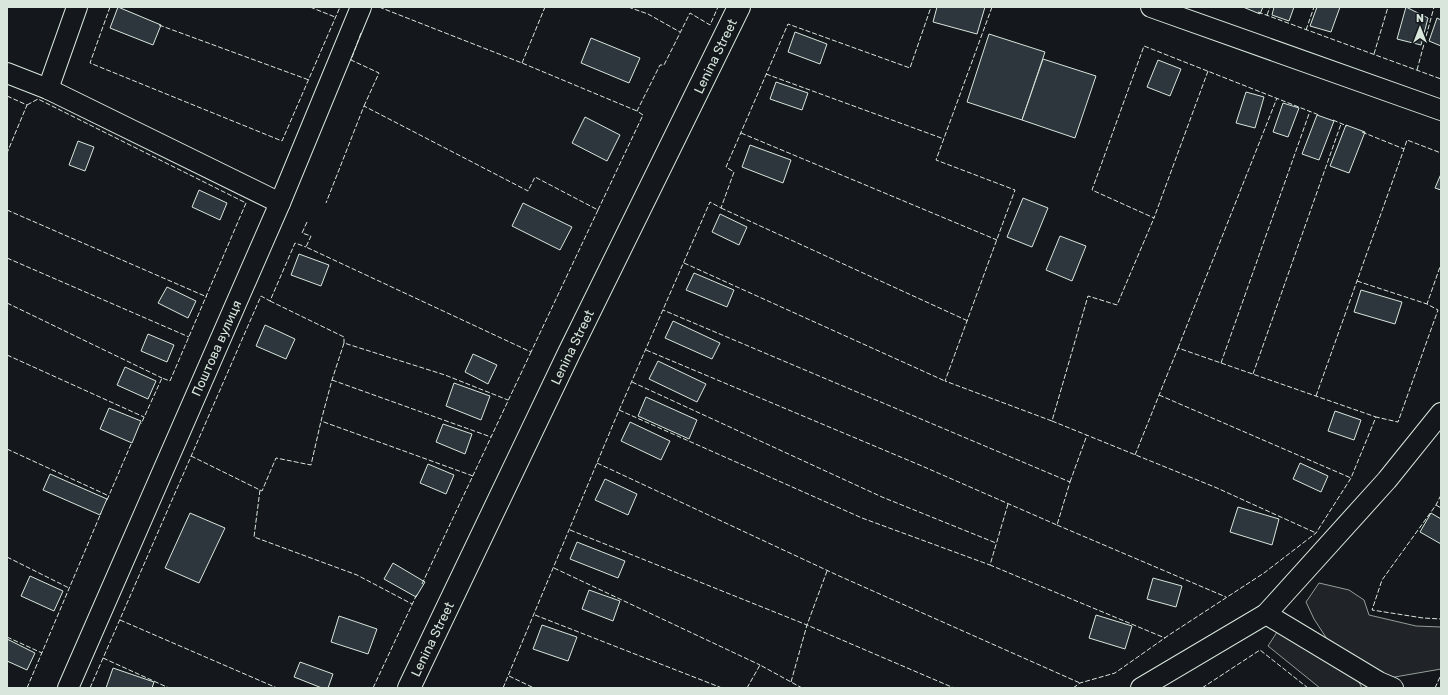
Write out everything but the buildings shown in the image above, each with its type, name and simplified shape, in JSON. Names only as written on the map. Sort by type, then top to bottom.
[{"type":"street","points":[[48,89],[77,7]]},
{"type":"street","name":"Поштова вулиця","points":[[68,688],[280,203],[361,7]]},
{"type":"street","name":"Lenina Street","points":[[409,688],[569,354],[739,7]]},
{"type":"street","points":[[1151,7],[1441,110]]},
{"type":"street","points":[[7,73],[48,89],[280,203]]},
{"type":"street","points":[[1140,688],[1266,614],[1387,480],[1441,413]]},
{"type":"street","points":[[1266,614],[1392,688]]},
{"type":"shaded area","points":[[1319,583],[1349,590],[1364,600],[1369,615],[1416,626],[1441,627],[1441,669],[1389,678],[1327,639],[1314,619],[1306,602]]},
{"type":"shaded area","points":[[1279,629],[1356,676],[1362,688],[1320,688],[1268,646]]},
{"type":"fence","points":[[110,7],[90,63],[282,141],[340,7]]},
{"type":"fence","points":[[310,7],[335,17]]},
{"type":"fence","points":[[379,7],[522,63],[637,111]]},
{"type":"fence","points":[[522,63],[545,7]]},
{"type":"fence","points":[[628,7],[648,14],[680,32]]},
{"type":"fence","points":[[598,210],[643,115],[637,111],[660,65],[664,65],[690,13],[710,25],[718,7]]},
{"type":"fence","points":[[503,688],[617,415],[710,202],[721,208],[734,172],[726,167],[788,24],[910,68],[931,7]]},
{"type":"fence","points":[[992,7],[936,160],[1015,190],[945,381],[1052,421],[1088,296],[1117,305],[1154,218]]},
{"type":"fence","points":[[1267,15],[1270,7]]},
{"type":"fence","points":[[1306,30],[1314,7]]},
{"type":"fence","points":[[1374,54],[1388,7]]},
{"type":"fence","points":[[1417,70],[1434,7]]},
{"type":"fence","points":[[1258,12],[1441,79]]},
{"type":"fence","points":[[159,25],[309,80]]},
{"type":"fence","points":[[361,33],[351,60],[379,73],[364,106]]},
{"type":"fence","points":[[1208,71],[1154,218],[1092,190],[1144,46],[1319,115]]},
{"type":"fence","points":[[766,74],[944,139]]},
{"type":"fence","points":[[7,96],[27,105],[7,153]]},
{"type":"fence","points":[[1178,348],[1277,98]]},
{"type":"fence","points":[[27,105],[38,99],[246,203],[170,381],[162,378],[141,424]]},
{"type":"fence","points":[[307,222],[302,233],[311,236],[306,247],[531,352],[598,210],[535,177],[528,191],[364,106],[326,203]]},
{"type":"fence","points":[[1221,363],[1310,111]]},
{"type":"fence","points":[[1333,120],[1347,126]]},
{"type":"fence","points":[[1253,374],[1341,124]]},
{"type":"fence","points":[[1362,132],[1404,149],[1407,140],[1441,153]]},
{"type":"fence","points":[[741,133],[997,240]]},
{"type":"fence","points":[[1316,396],[1404,149]]},
{"type":"fence","points":[[721,208],[968,321]]},
{"type":"fence","points":[[7,210],[207,297]]},
{"type":"fence","points":[[90,688],[261,296],[270,301],[295,243],[306,247]]},
{"type":"fence","points":[[7,258],[189,337]]},
{"type":"fence","points":[[684,263],[945,381]]},
{"type":"fence","points":[[1073,688],[1080,683],[1115,673],[1169,635],[1264,573],[1316,533],[1351,478],[1376,417],[1398,422],[1438,310],[1427,304],[1441,264]]},
{"type":"fence","points":[[1357,281],[1427,304]]},
{"type":"fence","points":[[270,301],[344,337],[344,343]]},
{"type":"fence","points":[[7,303],[162,378]]},
{"type":"fence","points":[[646,350],[922,466],[1057,525],[1070,482],[663,310]]},
{"type":"fence","points":[[473,476],[321,421],[344,343],[445,375],[508,400]]},
{"type":"fence","points":[[1135,455],[1178,348],[1376,417]]},
{"type":"fence","points":[[422,584],[531,352]]},
{"type":"fence","points":[[7,355],[144,417]]},
{"type":"fence","points":[[332,380],[491,437]]},
{"type":"fence","points":[[632,382],[882,497],[996,543]]},
{"type":"fence","points":[[1159,395],[1351,478]]},
{"type":"fence","points":[[619,410],[862,518],[990,565]]},
{"type":"fence","points":[[191,456],[262,491],[276,458],[311,465],[321,421]]},
{"type":"fence","points":[[1052,421],[1217,488],[1316,533]]},
{"type":"fence","points":[[1070,482],[1087,435]]},
{"type":"fence","points":[[107,500],[132,442]]},
{"type":"fence","points":[[7,449],[109,496]]},
{"type":"fence","points":[[597,463],[837,575],[1080,683]]},
{"type":"fence","points":[[260,490],[254,537],[357,575],[412,604]]},
{"type":"fence","points":[[1441,495],[1436,505],[1382,580],[1372,610],[1423,618],[1441,619]]},
{"type":"fence","points":[[1008,504],[990,565],[1165,638]]},
{"type":"fence","points":[[1436,505],[1441,508]]},
{"type":"fence","points":[[27,688],[101,513]]},
{"type":"fence","points":[[1057,525],[1226,597]]},
{"type":"fence","points":[[570,530],[807,625],[954,688]]},
{"type":"fence","points":[[7,557],[69,588]]},
{"type":"fence","points":[[554,568],[760,665]]},
{"type":"fence","points":[[791,682],[807,625],[827,571]]},
{"type":"fence","points":[[373,688],[417,594]]},
{"type":"fence","points":[[535,615],[722,688]]},
{"type":"fence","points":[[120,620],[277,688]]},
{"type":"fence","points":[[7,637],[42,653]]},
{"type":"fence","points":[[1202,688],[1260,650],[1308,688]]},
{"type":"fence","points":[[103,658],[169,688]]},
{"type":"fence","points":[[747,688],[760,665],[802,688]]},
{"type":"fence","points":[[509,676],[534,688]]},
{"type":"fence","points":[[1435,688],[1441,677]]}]
